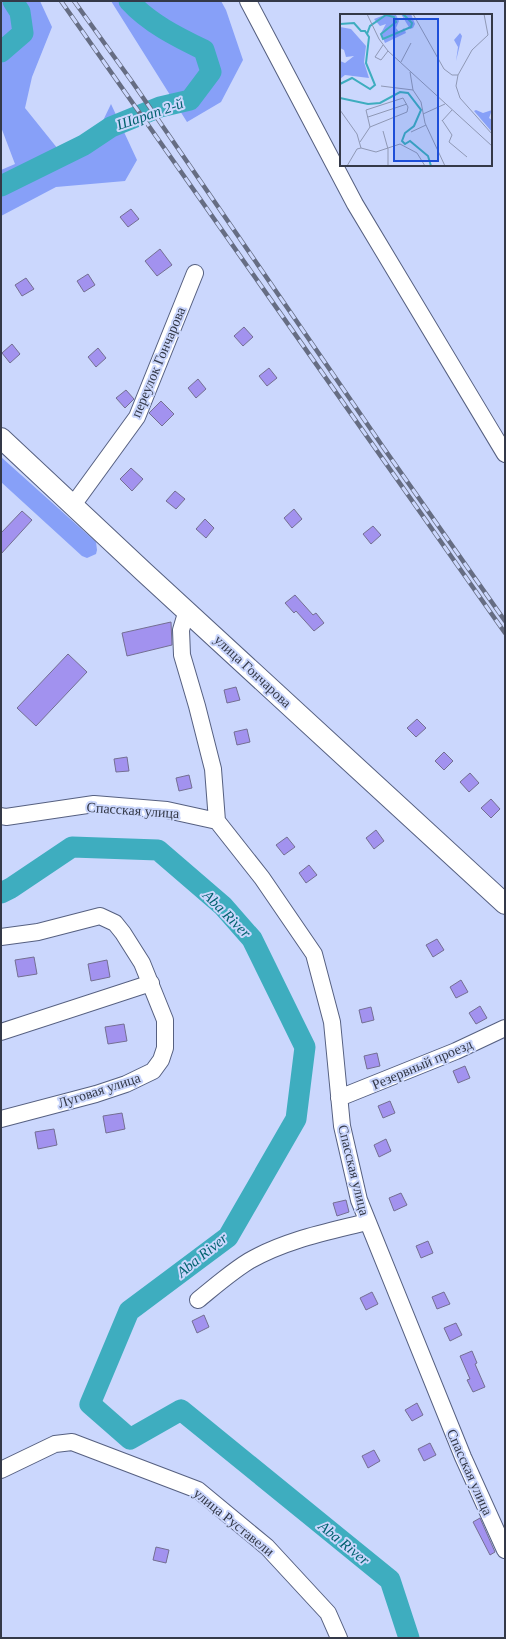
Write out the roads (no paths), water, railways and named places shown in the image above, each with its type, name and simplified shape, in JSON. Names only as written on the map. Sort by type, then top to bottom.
[{"type":"main road","name":"улица Гончарова","points":[[1,438],[505,904]]},
{"type":"street","points":[[248,1],[355,204],[505,454]]},
{"type":"street","name":"переулок Гончарова","points":[[73,505],[137,417],[195,274]]},
{"type":"street","points":[[186,610],[181,630],[182,656],[198,706],[213,769],[217,822]]},
{"type":"street","name":"Спасская улица","points":[[1,816],[6,817],[94,804],[167,810],[217,822],[262,878],[314,954],[332,1022],[343,1133],[359,1200],[463,1457],[505,1550]]},
{"type":"street","name":"Луговая улица","points":[[1,937],[38,932],[100,916],[115,923],[123,932],[142,963],[165,1020],[165,1048],[161,1060],[154,1071],[126,1084],[96,1094],[1,1119]]},
{"type":"street","points":[[1,1032],[151,983]]},
{"type":"street","name":"Резервный проезд","points":[[339,1098],[456,1051],[505,1028]]},
{"type":"street","points":[[198,1300],[248,1262],[269,1251],[289,1242],[367,1222]]},
{"type":"street","name":"улица Руставели","points":[[1,1470],[55,1444],[72,1442],[198,1490],[267,1547],[328,1613],[339,1638]]},
{"type":"waterway","name":"Шарап 2-й","points":[[1,52],[23,33],[20,12],[13,1]]},
{"type":"waterway","name":"Шарап 2-й","points":[[1,186],[84,145],[111,127],[160,107],[190,100],[211,72],[204,50],[154,23],[129,1]]},
{"type":"waterway","name":"Aba River","points":[[1,893],[11,888],[72,847],[158,850],[223,906],[252,939],[305,1047],[296,1119],[228,1237],[129,1311],[90,1404],[130,1439],[181,1410],[390,1580],[409,1638]]},
{"type":"railway","points":[[61,1],[505,633]]},
{"type":"railway","points":[[74,1],[133,83],[383,447],[505,621]]}]
